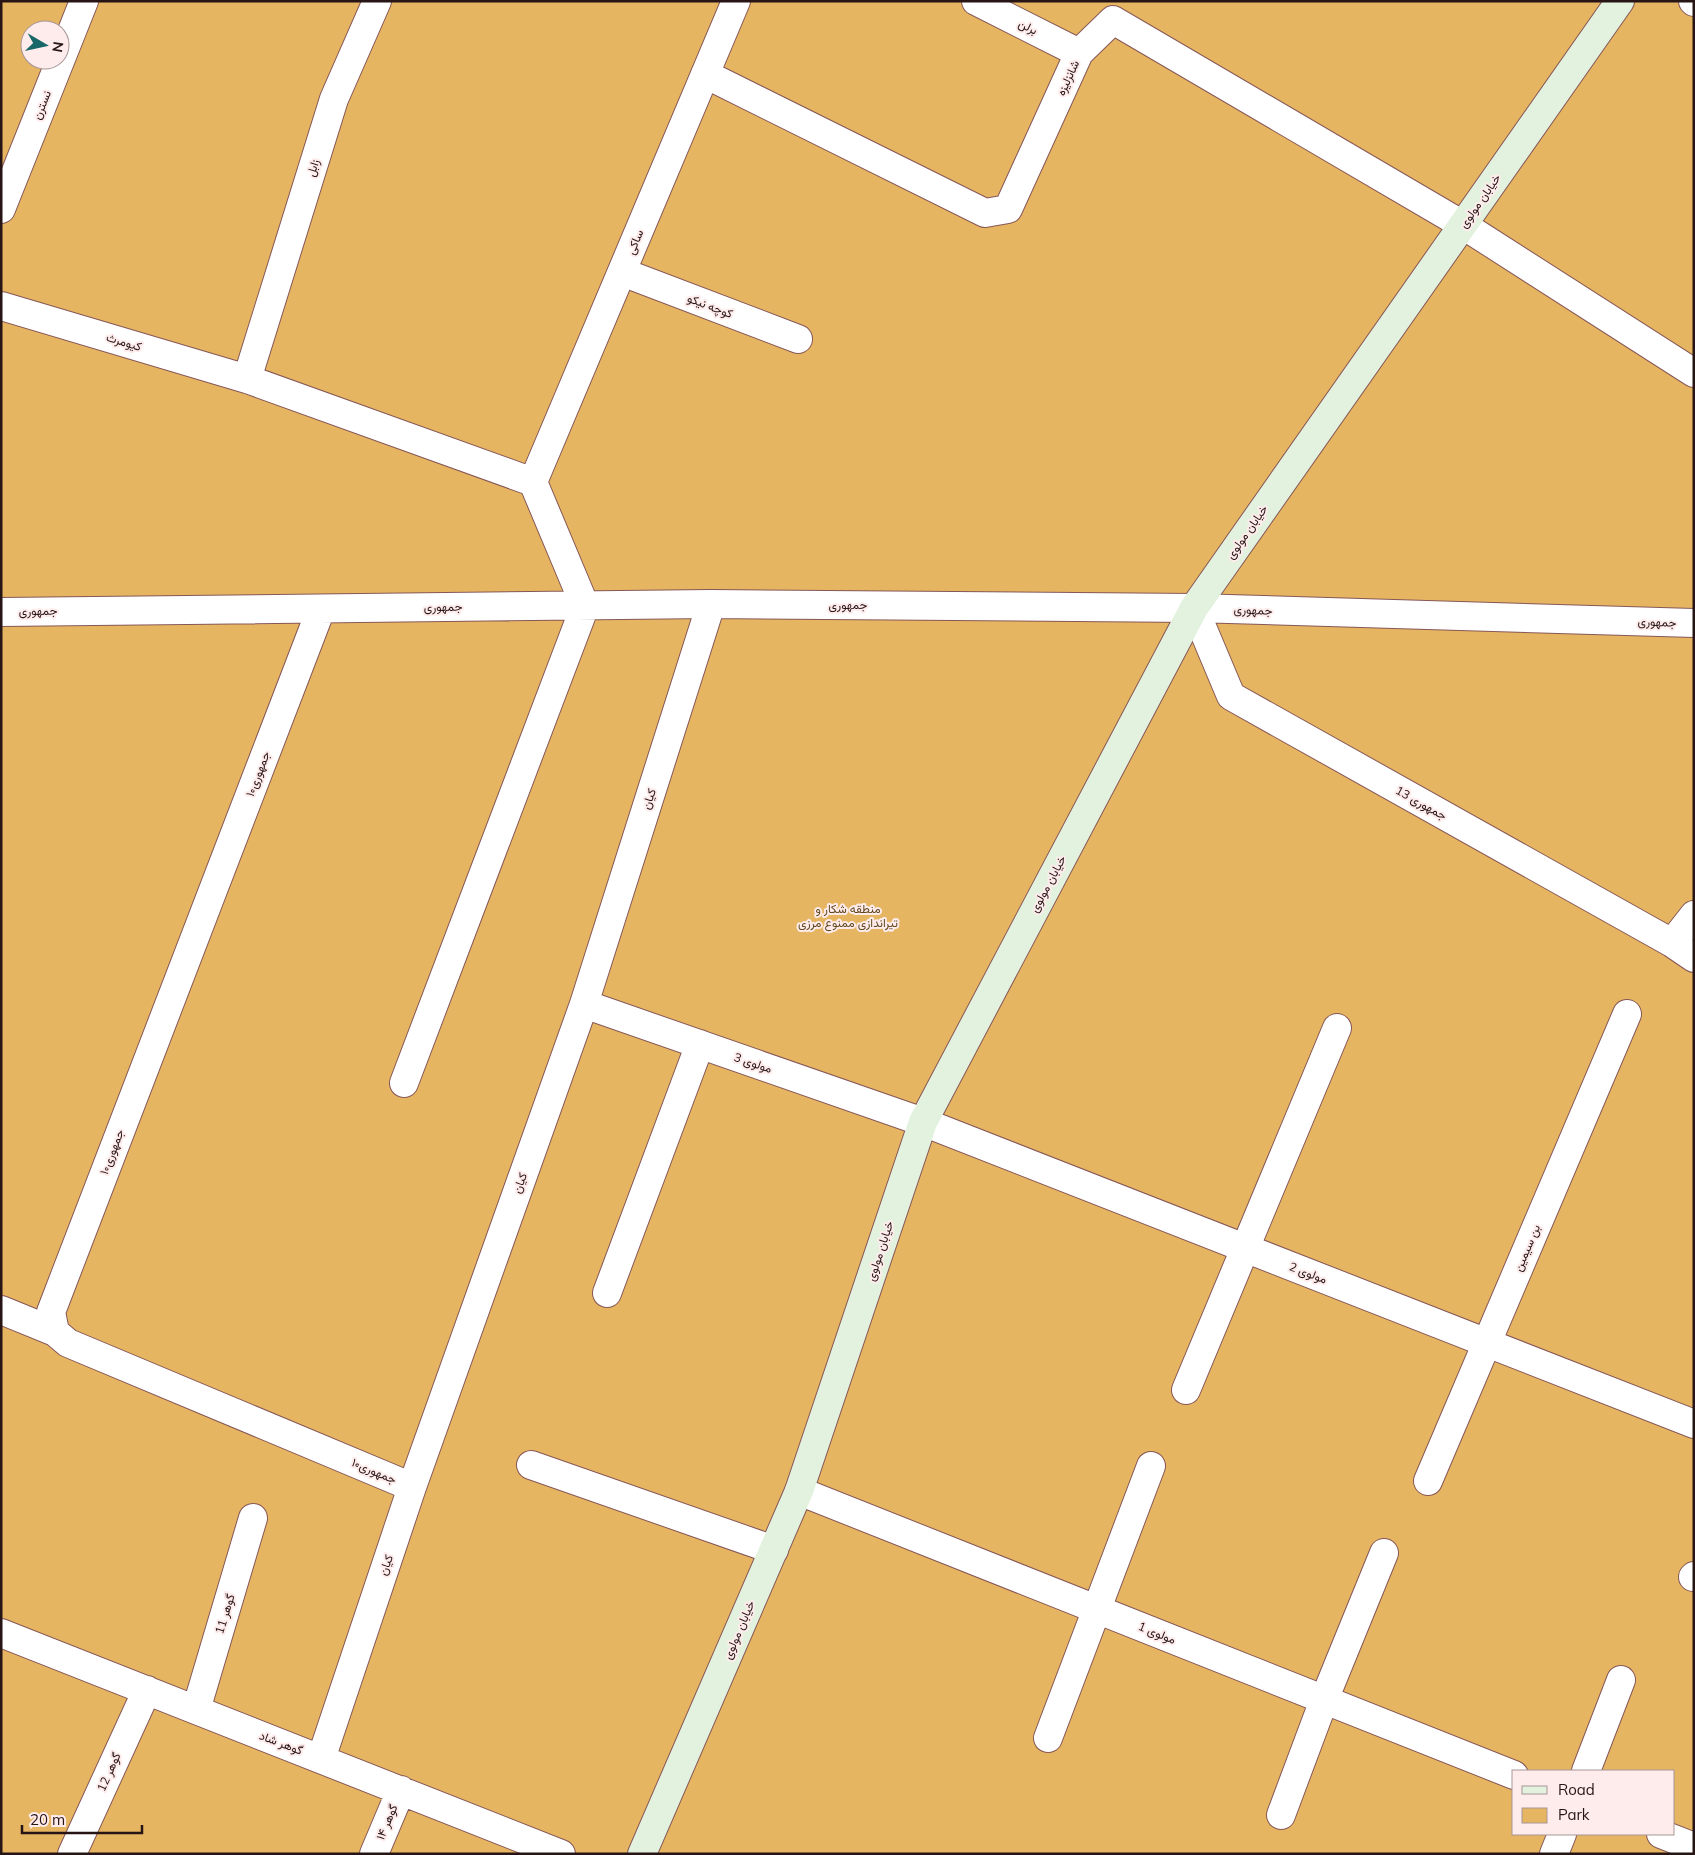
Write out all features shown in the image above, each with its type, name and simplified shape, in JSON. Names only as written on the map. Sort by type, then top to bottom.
[{"type":"main road","name":"خیابان مولوی","points":[[642,1854],[799,1491],[923,1122],[1194,608],[1620,1]]},
{"type":"street","name":"نسترن","points":[[1,209],[84,1]]},
{"type":"street","name":"زابل","points":[[247,379],[334,99],[377,1]]},
{"type":"street","name":"ساکی","points":[[533,482],[736,1]]},
{"type":"street","name":"برلن","points":[[976,1],[1079,53]]},
{"type":"street","name":"شانزلیزه","points":[[705,74],[985,213],[1008,209],[1079,53],[1113,20],[1463,225]]},
{"type":"street","points":[[1463,225],[1694,373]]},
{"type":"street","name":"کوچه نیکو","points":[[622,272],[798,340]]},
{"type":"street","name":"کیومرث","points":[[1,306],[247,379],[533,482]]},
{"type":"street","points":[[404,1083],[585,606],[533,482]]},
{"type":"street","name":"جمهوری","points":[[2,615],[711,604],[1194,608],[1694,623]]},
{"type":"street","name":"کیان","points":[[321,1759],[412,1487],[584,1004],[711,604]]},
{"type":"street","name":"جمهوری 13","points":[[1194,608],[1230,696],[1683,950]]},
{"type":"street","name":"جمهوری۱۰","points":[[321,609],[50,1312],[55,1332],[68,1343],[412,1487]]},
{"type":"street","points":[[1683,950],[1694,915]]},
{"type":"street","name":"مولوی 3","points":[[584,1004],[923,1122]]},
{"type":"street","name":"بن سیمین","points":[[1428,1481],[1627,1014]]},
{"type":"street","points":[[1186,1390],[1337,1028]]},
{"type":"street","points":[[606,1293],[700,1044]]},
{"type":"street","name":"مولوی 2","points":[[923,1122],[1694,1424]]},
{"type":"street","points":[[1,1310],[55,1332]]},
{"type":"street","points":[[531,1464],[774,1550]]},
{"type":"street","points":[[1048,1738],[1150,1466]]},
{"type":"street","name":"مولوی 1","points":[[799,1491],[1512,1774]]},
{"type":"street","name":"گوهر 11","points":[[196,1710],[254,1518]]},
{"type":"street","points":[[1281,1814],[1324,1700],[1384,1553]]},
{"type":"street","name":"گوهر شاد","points":[[1,1633],[561,1854]]},
{"type":"street","points":[[1586,1770],[1621,1680]]},
{"type":"street","name":"گوهر 12","points":[[72,1854],[146,1690]]},
{"type":"street","name":"گوهر ۱۴","points":[[374,1854],[401,1790]]},
{"type":"street","points":[[1554,1854],[1562,1835]]},
{"type":"street","points":[[1664,1835],[1694,1847]]},
{"type":"green space","name":"منطقه شکار و تیراندازی ممنوع مرزی","points":[[1,1],[1694,1],[1694,1854],[1,1854]]}]
